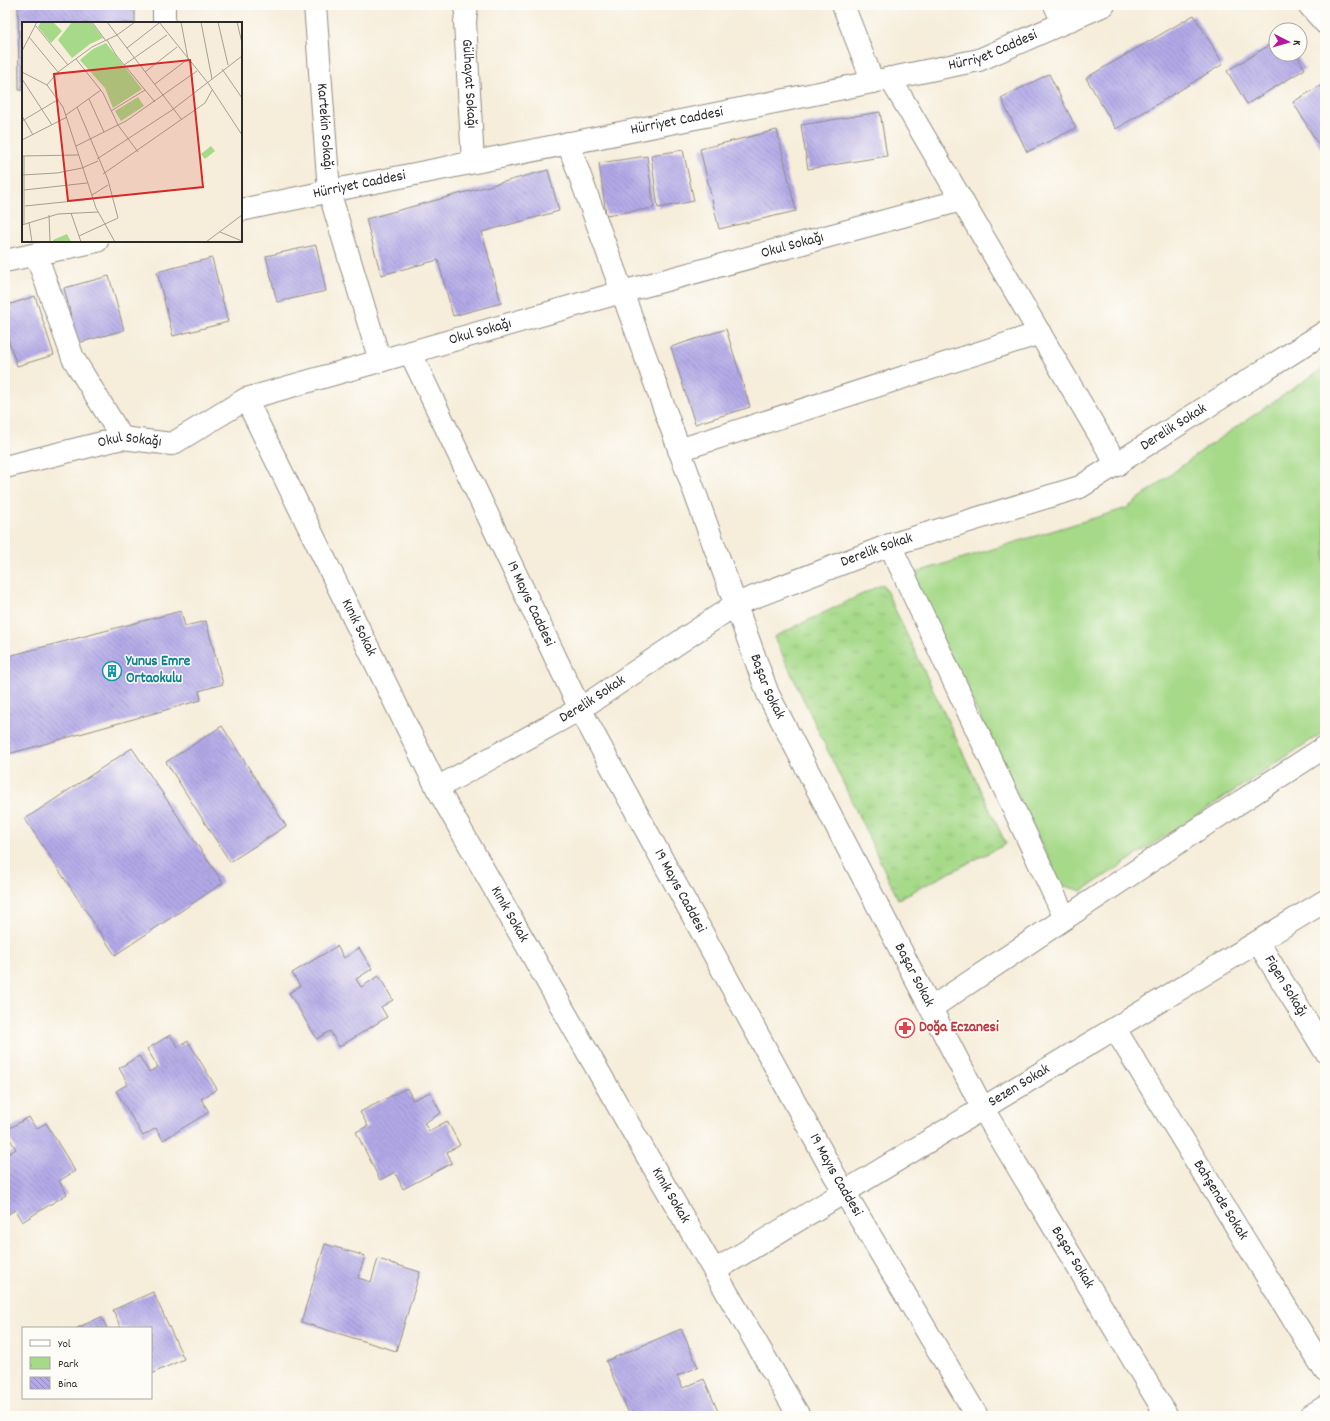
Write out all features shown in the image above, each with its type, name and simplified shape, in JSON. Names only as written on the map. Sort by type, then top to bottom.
[{"type":"street","points":[[164,5],[164,22]]},
{"type":"street","name":"Kartekin Sokağı","points":[[315,5],[330,191],[380,361]]},
{"type":"street","name":"Gülhayat Sokağı","points":[[467,5],[465,22],[472,162]]},
{"type":"street","points":[[842,5],[882,80],[962,200],[1117,465]]},
{"type":"street","name":"Hürriyet Caddesi","points":[[242,210],[979,60],[1059,14],[1104,5]]},
{"type":"street","points":[[1309,5],[1325,23]]},
{"type":"street","name":"Başar Sokak","points":[[568,143],[768,694],[983,1109],[1167,1416]]},
{"type":"street","name":"Okul Sokağı","points":[[5,467],[122,438],[172,444],[246,400],[622,292],[962,200]]},
{"type":"street","points":[[5,261],[92,242]]},
{"type":"street","points":[[36,254],[73,358],[122,438]]},
{"type":"street","name":"Derelik Sokak","points":[[437,788],[580,709],[736,604],[890,545],[1080,487],[1325,332]]},
{"type":"street","points":[[680,450],[1040,334]]},
{"type":"street","name":"19 Mayıs Caddesi","points":[[410,352],[580,709],[845,1193],[977,1416]]},
{"type":"street","name":"Kınık Sokak","points":[[246,400],[437,788],[625,1118],[799,1416]]},
{"type":"street","points":[[890,545],[1065,918]]},
{"type":"street","points":[[931,1008],[1200,828],[1325,747]]},
{"type":"street","name":"Sezen Sokak","points":[[714,1272],[1325,900]]},
{"type":"street","name":"Figen Sokağı","points":[[1258,942],[1325,1050]]},
{"type":"street","name":"Bahşende Sokak","points":[[1115,1029],[1325,1371]]},
{"type":"street","points":[[1310,1416],[1325,1407]]},
{"type":"green space","points":[[1325,367],[1325,731],[1082,891],[1061,885],[911,574],[1127,508],[1204,449]]},
{"type":"green space","points":[[883,584],[1006,844],[898,899],[774,637]]},
{"type":"building","points":[[18,5],[135,5],[135,22],[22,22],[22,90],[19,90]]},
{"type":"building","points":[[1194,15],[1223,64],[1116,129],[1086,78]]},
{"type":"building","points":[[1268,46],[1268,62],[1301,62],[1305,69],[1247,104],[1227,71]]},
{"type":"building","points":[[1049,74],[1076,128],[1027,152],[1001,98]]},
{"type":"building","points":[[1325,83],[1325,153],[1324,154],[1293,102]]},
{"type":"building","points":[[880,112],[887,156],[808,169],[801,125]]},
{"type":"building","points":[[777,130],[796,211],[719,229],[700,149]]},
{"type":"building","points":[[683,150],[694,201],[658,208],[651,155]]},
{"type":"building","points":[[647,156],[654,208],[606,215],[599,163]]},
{"type":"building","points":[[548,170],[559,211],[482,232],[501,303],[453,316],[438,260],[381,275],[366,219]]},
{"type":"building","points":[[316,245],[326,291],[277,302],[266,256]]},
{"type":"building","points":[[212,258],[228,322],[173,336],[157,272]]},
{"type":"building","points":[[109,276],[124,330],[78,343],[64,288]]},
{"type":"building","points":[[35,296],[54,355],[17,366],[5,330],[5,306]]},
{"type":"building","points":[[726,329],[750,407],[695,424],[671,347]]},
{"type":"building","name":"Yunus Emre Ortaokulu","points":[[181,611],[185,626],[206,621],[223,684],[199,691],[201,700],[5,755],[5,657]]},
{"type":"building","points":[[222,726],[286,826],[230,862],[166,762]]},
{"type":"building","points":[[132,748],[223,883],[115,955],[25,819]]},
{"type":"building","points":[[337,946],[344,958],[359,948],[372,969],[356,979],[361,987],[379,976],[393,1000],[381,1007],[387,1017],[339,1047],[330,1031],[317,1039],[289,993],[300,986],[292,973]]},
{"type":"building","points":[[170,1035],[178,1047],[188,1041],[217,1089],[201,1099],[209,1112],[163,1140],[156,1128],[143,1136],[116,1091],[128,1084],[119,1068],[139,1056],[149,1072],[158,1067],[147,1049]]},
{"type":"building","points":[[407,1088],[413,1100],[430,1092],[441,1113],[424,1123],[429,1131],[447,1121],[460,1145],[447,1152],[452,1163],[403,1189],[395,1172],[380,1180],[356,1132],[368,1126],[360,1112]]},
{"type":"building","points":[[29,1117],[36,1129],[46,1123],[75,1171],[59,1181],[67,1194],[22,1222],[15,1210],[5,1216],[5,1149],[8,1154],[16,1149],[5,1131]]},
{"type":"building","points":[[325,1244],[365,1256],[358,1278],[371,1282],[378,1259],[420,1272],[396,1351],[301,1322]]},
{"type":"building","points":[[153,1292],[184,1359],[152,1374],[152,1327],[121,1327],[113,1310]]},
{"type":"building","points":[[101,1317],[106,1327],[79,1327]]},
{"type":"building","points":[[681,1329],[698,1367],[677,1376],[683,1388],[704,1379],[720,1416],[630,1416],[606,1361]]},
{"type":"place","name":"Yunus Emre Ortaokulu","points":[[112,671]]},
{"type":"place","name":"Doğa Eczanesi","points":[[905,1028]]}]
